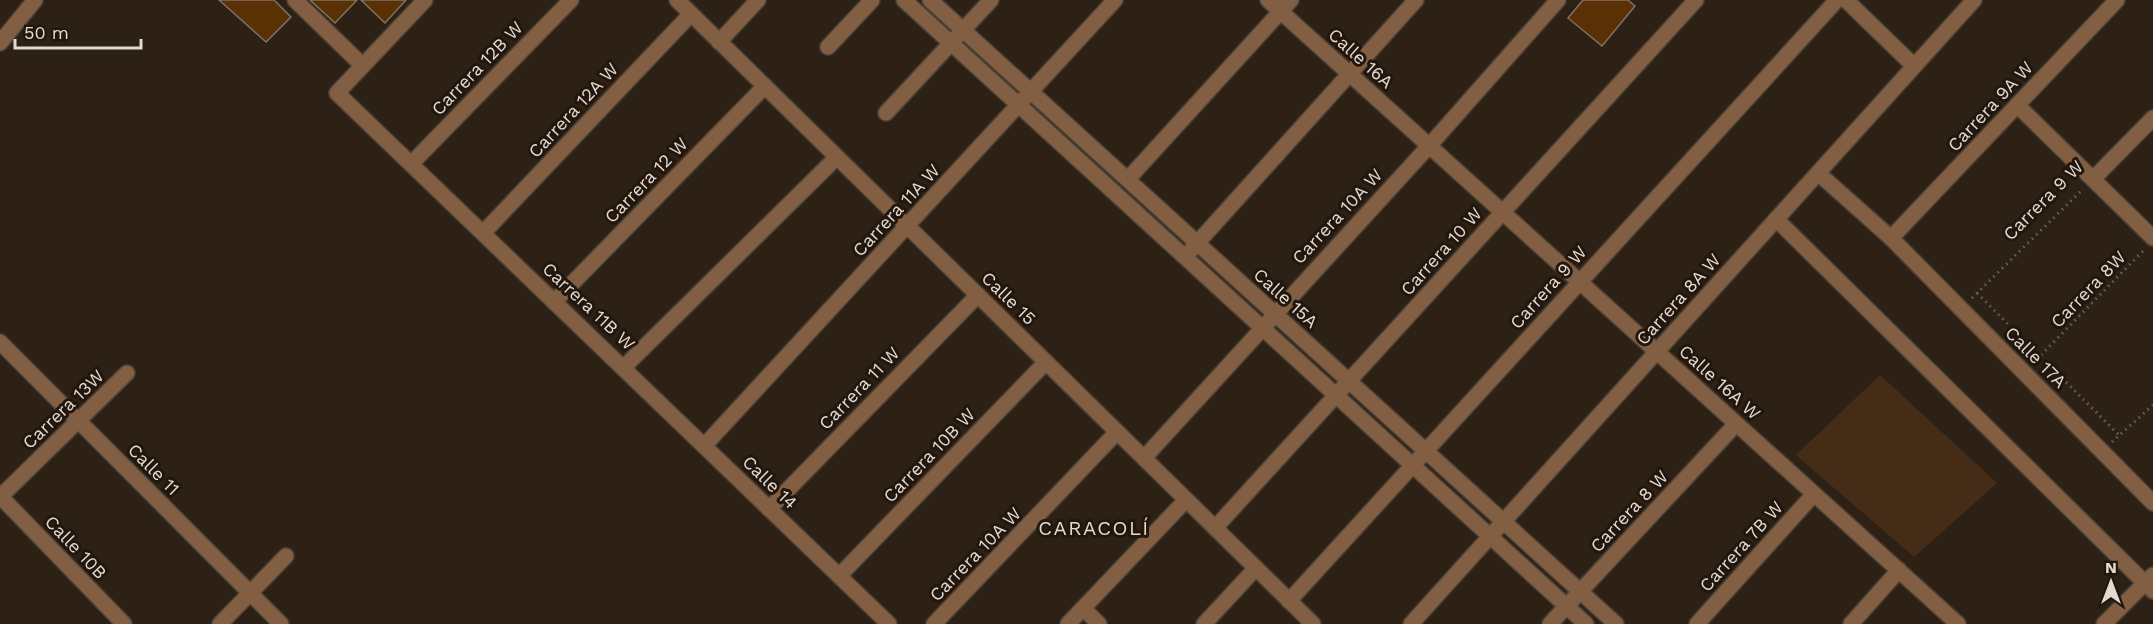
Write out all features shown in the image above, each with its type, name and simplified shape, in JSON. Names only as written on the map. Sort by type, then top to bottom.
[{"type":"street","points":[[0,43],[35,0]]},
{"type":"street","points":[[295,0],[362,65],[425,0]]},
{"type":"street","name":"Carrera 12B W","points":[[411,164],[571,0]]},
{"type":"street","name":"Calle 15","points":[[677,0],[1313,624]]},
{"type":"street","points":[[719,42],[758,0]]},
{"type":"street","points":[[828,47],[872,0]]},
{"type":"street","points":[[903,0],[1586,624]]},
{"type":"street","name":"Calle 15A","points":[[930,0],[1616,624]]},
{"type":"street","points":[[886,113],[991,0]]},
{"type":"street","name":"Carrera 11A W","points":[[704,446],[1115,0]]},
{"type":"street","name":"Calle 16A","points":[[1268,0],[1429,146]]},
{"type":"street","points":[[1128,179],[1291,0]]},
{"type":"street","points":[[1184,257],[1416,0]]},
{"type":"street","name":"Carrera 10A W","points":[[1144,458],[1261,327],[1429,146],[1558,0]]},
{"type":"street","name":"Carrera 10 W","points":[[1215,528],[1696,0]]},
{"type":"street","name":"Carrera 9 W","points":[[1289,601],[1837,0]]},
{"type":"street","points":[[1846,0],[1914,66]]},
{"type":"street","name":"Carrera 8A W","points":[[1411,624],[1974,0]]},
{"type":"street","name":"Carrera 9A W","points":[[1891,238],[2117,0]]},
{"type":"street","name":"Carrera 12A W","points":[[483,233],[691,14]]},
{"type":"street","name":"Carrera 11B W","points":[[362,65],[337,93],[623,368],[837,158]]},
{"type":"street","name":"Carrera 12 W","points":[[554,302],[765,86]]},
{"type":"street","points":[[2017,105],[2093,179],[2149,244]]},
{"type":"street","name":"Carrera 9 W","points":[[2093,179],[2153,118]]},
{"type":"street","name":"Calle 16A W","points":[[1429,146],[1958,624]]},
{"type":"street","points":[[1099,179],[1112,165]]},
{"type":"street","name":"Calle 17A","points":[[1818,173],[1891,238],[2153,502]]},
{"type":"street","points":[[1776,219],[2150,583],[2104,624]]},
{"type":"street","name":"Carrera 11 W","points":[[769,508],[978,295]]},
{"type":"street","name":"Calle 11","points":[[0,343],[281,624]]},
{"type":"street","name":"Carrera 10B W","points":[[839,576],[1046,362]]},
{"type":"street","name":"Calle 14","points":[[623,368],[889,624]]},
{"type":"street","name":"Carrera 13W","points":[[0,497],[127,374]]},
{"type":"street","name":"Carrera 8 W","points":[[1550,624],[1737,424]]},
{"type":"street","name":"Carrera 10A W","points":[[934,624],[1117,432]]},
{"type":"street","name":"Carrera 7B W","points":[[1697,624],[1814,494]]},
{"type":"street","name":"Calle 10B","points":[[0,497],[124,624]]},
{"type":"street","points":[[1068,624],[1186,500]]},
{"type":"street","points":[[220,624],[286,556]]},
{"type":"street","points":[[1204,624],[1256,568]]},
{"type":"street","points":[[1851,624],[1899,570]]},
{"type":"street","points":[[1083,608],[1099,624]]},
{"type":"path","name":"Carrera 9 W","points":[[1961,309],[2093,179]]},
{"type":"path","name":"Carrera 8W","points":[[2041,355],[2149,244]]},
{"type":"path","points":[[1977,293],[2120,435]]},
{"type":"path","points":[[2103,452],[2153,405]]},
{"type":"shaded area","points":[[1880,375],[1997,483],[1914,557],[1796,455]]},
{"type":"building","points":[[219,0],[274,0],[291,17],[266,42]]},
{"type":"building","points":[[310,0],[357,0],[335,23]]},
{"type":"building","points":[[361,0],[406,0],[385,23]]},
{"type":"building","points":[[1583,0],[1628,0],[1635,6],[1602,46],[1568,18]]},
{"type":"district","name":"CARACOLÍ","points":[[1094,528]]}]
